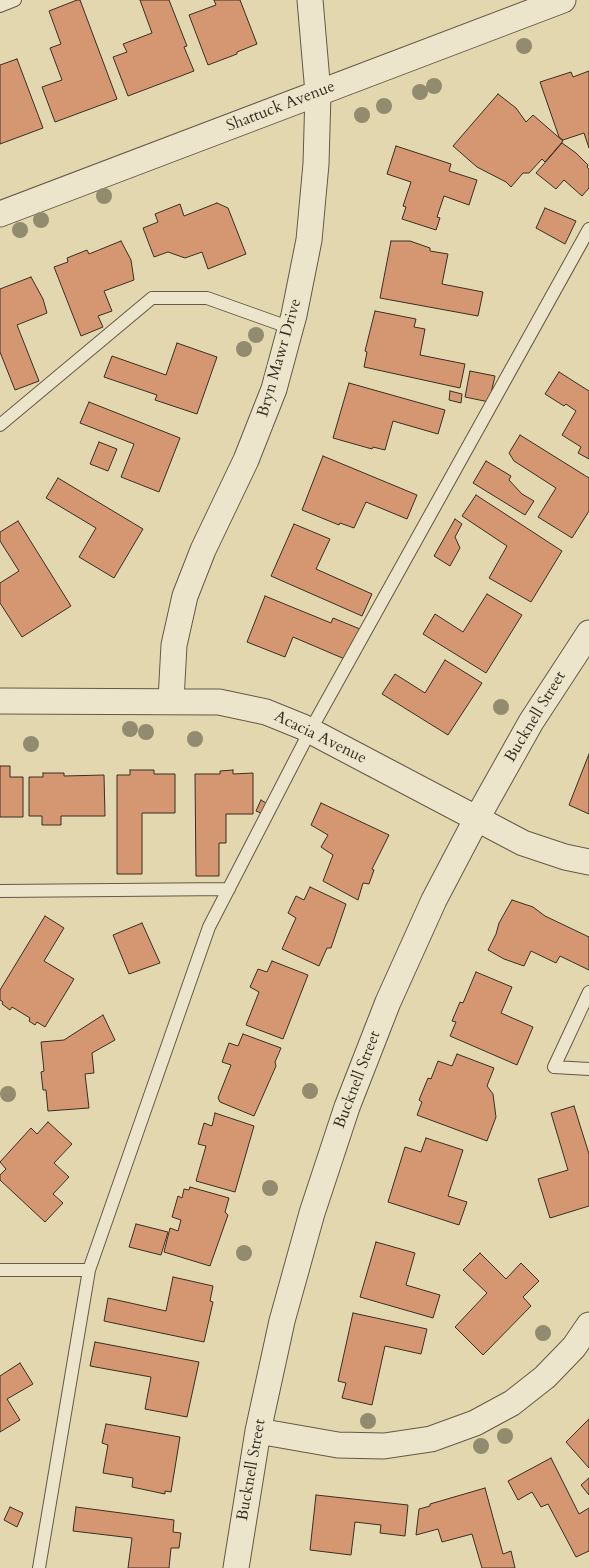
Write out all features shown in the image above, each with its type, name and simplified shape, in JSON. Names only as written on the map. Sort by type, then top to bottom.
[{"type":"street","name":"Bryn Mawr Drive","points":[[171,700],[174,645],[185,596],[203,550],[246,460],[274,389],[291,328],[309,240],[316,164],[318,93],[310,0]]},
{"type":"street","name":"Shattuck Avenue","points":[[0,214],[562,0]]},
{"type":"street","name":"Bucknell Street","points":[[236,1568],[258,1431],[282,1321],[312,1213],[347,1107],[388,1002],[434,900],[531,722],[589,633]]},
{"type":"street","name":"Acacia Avenue","points":[[0,701],[171,700],[219,702],[266,712],[310,731],[476,820],[523,843],[565,857],[589,862]]},
{"type":"street","points":[[258,1431],[338,1445],[384,1446],[431,1439],[475,1423],[512,1403],[545,1377],[574,1347],[589,1325]]},
{"type":"lane","points":[[0,6],[15,0]]},
{"type":"lane","points":[[38,1568],[89,1270],[209,927],[310,731],[589,229]]},
{"type":"lane","points":[[0,425],[152,298],[207,298],[291,328]]},
{"type":"lane","points":[[0,891],[229,889]]},
{"type":"lane","points":[[589,992],[554,1067],[589,1069]]},
{"type":"lane","points":[[0,1270],[89,1270]]},
{"type":"building","points":[[80,0],[117,99],[55,122],[42,87],[62,80],[50,48],[61,44],[49,11]]},
{"type":"building","points":[[140,0],[169,0],[187,46],[184,47],[194,71],[128,96],[113,57],[127,52],[123,44],[152,33]]},
{"type":"building","points":[[214,0],[240,0],[257,44],[208,65],[189,15],[216,5]]},
{"type":"building","points":[[17,59],[43,128],[0,144],[0,65]]},
{"type":"building","points":[[589,71],[589,148],[584,133],[563,140],[559,137],[540,82],[571,72],[573,77]]},
{"type":"building","points":[[498,94],[516,108],[526,122],[533,115],[563,141],[545,162],[542,159],[529,173],[523,173],[511,187],[506,182],[477,167],[453,146]]},
{"type":"building","points":[[562,143],[588,165],[589,188],[582,196],[564,180],[556,189],[536,173]]},
{"type":"building","points":[[396,146],[451,164],[449,171],[477,180],[469,205],[444,196],[437,217],[440,218],[436,230],[402,219],[406,207],[403,206],[411,182],[387,174]]},
{"type":"building","points":[[217,203],[228,208],[246,254],[208,269],[202,252],[185,258],[168,252],[154,257],[143,228],[158,222],[155,214],[180,204],[184,216]]},
{"type":"building","points":[[545,208],[576,221],[565,244],[536,228]]},
{"type":"building","points":[[121,241],[131,260],[134,280],[104,291],[112,311],[98,316],[103,327],[81,336],[54,267],[68,262],[67,258],[87,250],[89,254]]},
{"type":"building","points":[[391,241],[410,241],[430,248],[430,251],[448,254],[442,284],[483,292],[478,316],[380,298]]},
{"type":"building","points":[[31,277],[43,299],[47,313],[17,325],[39,381],[15,390],[0,352],[0,289]]},
{"type":"building","points":[[375,311],[416,319],[414,327],[425,329],[420,355],[465,364],[460,388],[364,367],[367,352],[365,351]]},
{"type":"building","points":[[177,343],[217,357],[197,414],[155,400],[157,395],[104,377],[112,356],[166,375]]},
{"type":"building","points":[[470,371],[495,376],[489,402],[465,397]]},
{"type":"building","points":[[559,372],[589,391],[589,459],[578,453],[581,447],[562,435],[576,411],[545,394]]},
{"type":"building","points":[[349,383],[445,410],[438,434],[393,421],[385,450],[373,447],[372,449],[333,438]]},
{"type":"building","points":[[450,391],[462,394],[461,403],[449,400]]},
{"type":"building","points":[[89,402],[180,438],[159,492],[121,477],[134,444],[80,423]]},
{"type":"building","points":[[520,435],[589,478],[589,511],[572,538],[538,517],[556,488],[514,461],[509,453]]},
{"type":"building","points":[[99,442],[117,449],[108,471],[90,464]]},
{"type":"building","points":[[323,456],[417,495],[407,519],[366,502],[354,528],[340,523],[339,525],[302,510]]},
{"type":"building","points":[[486,461],[511,476],[509,480],[522,494],[534,501],[525,515],[473,483]]},
{"type":"building","points":[[58,478],[143,529],[114,578],[79,557],[96,528],[46,498]]},
{"type":"building","points":[[476,495],[562,551],[531,602],[489,578],[507,546],[462,516]]},
{"type":"building","points":[[455,519],[462,524],[455,537],[460,548],[450,566],[434,556]]},
{"type":"building","points":[[18,521],[71,606],[22,637],[0,603],[0,583],[19,571],[0,541],[0,532]]},
{"type":"building","points":[[294,524],[330,539],[316,569],[372,594],[362,616],[271,576]]},
{"type":"building","points":[[487,594],[522,615],[486,673],[423,634],[435,614],[463,632]]},
{"type":"building","points":[[265,596],[331,623],[333,618],[360,629],[347,660],[293,637],[285,657],[247,642]]},
{"type":"building","points":[[445,660],[482,683],[448,735],[382,694],[395,674],[425,693]]},
{"type":"building","points":[[589,754],[589,814],[569,805]]},
{"type":"building","points":[[0,766],[10,766],[10,777],[23,777],[23,817],[0,817]]},
{"type":"building","points":[[130,770],[154,770],[154,774],[175,774],[175,813],[142,813],[142,874],[117,874],[117,775],[130,775]]},
{"type":"building","points":[[233,770],[233,774],[253,773],[253,814],[226,814],[226,843],[219,843],[219,876],[196,876],[195,774],[220,774],[220,771]]},
{"type":"building","points":[[43,773],[64,773],[64,776],[104,775],[105,816],[61,816],[61,825],[42,825],[42,816],[29,816],[29,777],[43,777]]},
{"type":"building","points":[[261,800],[271,806],[266,815],[256,811]]},
{"type":"building","points":[[321,803],[389,835],[372,869],[374,870],[369,884],[363,883],[358,900],[323,881],[333,855],[321,847],[328,835],[311,825]]},
{"type":"building","points":[[310,887],[346,904],[331,948],[327,948],[319,966],[282,949],[296,918],[288,913],[296,896],[304,900]]},
{"type":"building","points":[[512,900],[533,907],[545,916],[589,937],[589,970],[560,956],[556,963],[531,951],[524,966],[504,959],[488,950],[499,923]]},
{"type":"building","points":[[45,916],[64,928],[44,961],[74,979],[45,1027],[37,1022],[35,1025],[29,1021],[30,1018],[12,1007],[10,1010],[2,1004],[0,990]]},
{"type":"building","points":[[142,923],[160,963],[129,974],[113,935]]},
{"type":"building","points":[[272,961],[308,975],[283,1039],[246,1025],[259,992],[250,987],[258,969],[267,972]]},
{"type":"building","points":[[476,972],[512,987],[501,1013],[533,1027],[517,1065],[450,1036],[456,1022],[452,1021],[460,1002],[463,1003]]},
{"type":"building","points":[[103,1015],[115,1040],[92,1053],[94,1073],[85,1074],[89,1108],[48,1111],[46,1090],[43,1090],[41,1072],[44,1071],[41,1042],[64,1040]]},
{"type":"building","points":[[243,1034],[281,1048],[275,1062],[276,1066],[254,1116],[220,1102],[218,1098],[231,1065],[222,1062],[229,1043],[238,1046]]},
{"type":"building","points":[[457,1054],[494,1068],[487,1086],[493,1094],[496,1117],[487,1141],[417,1115],[422,1102],[419,1100],[428,1078],[431,1079],[438,1061],[452,1066]]},
{"type":"building","points":[[574,1106],[589,1154],[589,1206],[550,1218],[538,1179],[568,1170],[551,1113]]},
{"type":"building","points":[[215,1113],[254,1126],[235,1192],[196,1181],[206,1146],[198,1144],[204,1123],[212,1126]]},
{"type":"building","points":[[48,1122],[72,1144],[54,1163],[69,1177],[53,1194],[63,1203],[45,1222],[0,1180],[0,1175],[6,1169],[0,1162],[31,1128],[37,1134]]},
{"type":"building","points":[[426,1138],[463,1150],[448,1196],[467,1202],[459,1225],[388,1202],[405,1147],[421,1152]]},
{"type":"building","points":[[190,1187],[229,1198],[225,1212],[228,1215],[210,1266],[164,1252],[170,1228],[178,1231],[181,1220],[172,1217],[178,1196],[182,1198],[184,1189],[189,1190]]},
{"type":"building","points":[[136,1224],[168,1232],[161,1255],[129,1247]]},
{"type":"building","points":[[376,1242],[415,1253],[406,1285],[440,1295],[433,1318],[360,1297]]},
{"type":"building","points":[[480,1253],[506,1279],[521,1263],[539,1281],[523,1297],[531,1306],[483,1355],[455,1327],[487,1293],[463,1270]]},
{"type":"building","points":[[173,1277],[213,1286],[210,1301],[213,1302],[204,1342],[104,1321],[108,1298],[166,1311]]},
{"type":"building","points":[[353,1313],[427,1329],[421,1354],[385,1346],[372,1405],[342,1398],[346,1383],[338,1381]]},
{"type":"building","points":[[95,1342],[199,1362],[187,1417],[145,1409],[151,1377],[90,1366]]},
{"type":"building","points":[[20,1363],[33,1384],[7,1399],[20,1420],[0,1432],[0,1376]]},
{"type":"building","points":[[589,1419],[589,1468],[566,1442]]},
{"type":"building","points":[[106,1424],[180,1437],[171,1492],[165,1491],[165,1494],[132,1487],[133,1478],[103,1473],[108,1445],[102,1443]]},
{"type":"building","points":[[551,1458],[579,1514],[589,1508],[589,1551],[576,1557],[548,1504],[541,1507],[532,1492],[518,1500],[508,1481]]},
{"type":"building","points":[[589,1478],[589,1495],[581,1485]]},
{"type":"building","points":[[485,1488],[503,1554],[511,1551],[515,1568],[482,1568],[472,1534],[442,1542],[438,1529],[416,1535],[419,1509]]},
{"type":"building","points":[[316,1495],[408,1505],[405,1536],[380,1533],[381,1525],[355,1522],[351,1555],[310,1550]]},
{"type":"building","points":[[10,1507],[23,1513],[17,1527],[4,1520]]},
{"type":"building","points":[[76,1507],[174,1520],[173,1532],[181,1533],[179,1548],[171,1548],[169,1568],[128,1568],[132,1538],[73,1531]]}]
